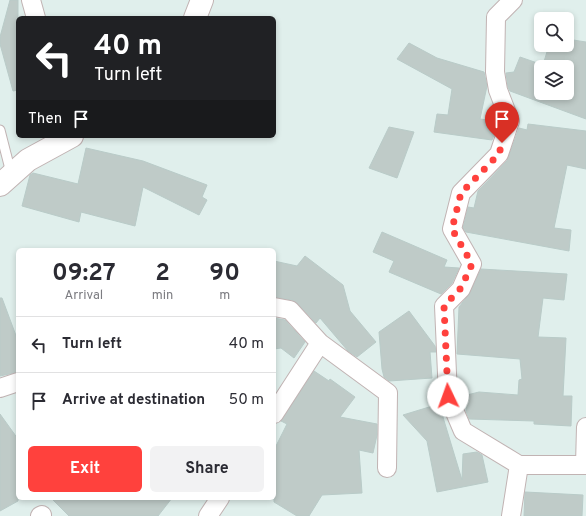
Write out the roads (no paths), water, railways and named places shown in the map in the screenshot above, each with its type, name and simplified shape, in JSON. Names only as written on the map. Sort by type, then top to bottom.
[{"type":"street","points":[[31,0],[35,16]]},
{"type":"street","points":[[196,16],[202,0]]},
{"type":"street","points":[[513,0],[496,17],[495,72],[498,90],[510,121],[499,154],[461,193],[452,229],[472,264],[461,288],[444,306],[448,396],[463,431],[520,465],[585,465],[586,427]]},
{"type":"street","points":[[5,179],[28,160],[68,138]]},
{"type":"street","points":[[276,307],[290,310],[320,342],[388,393],[387,468]]},
{"type":"street","points":[[276,411],[320,342]]},
{"type":"street","points":[[0,388],[16,383]]},
{"type":"street","points":[[511,516],[520,465]]},
{"type":"street","points":[[208,516],[219,500]]},
{"type":"lane","points":[[0,130],[5,179]]}]
